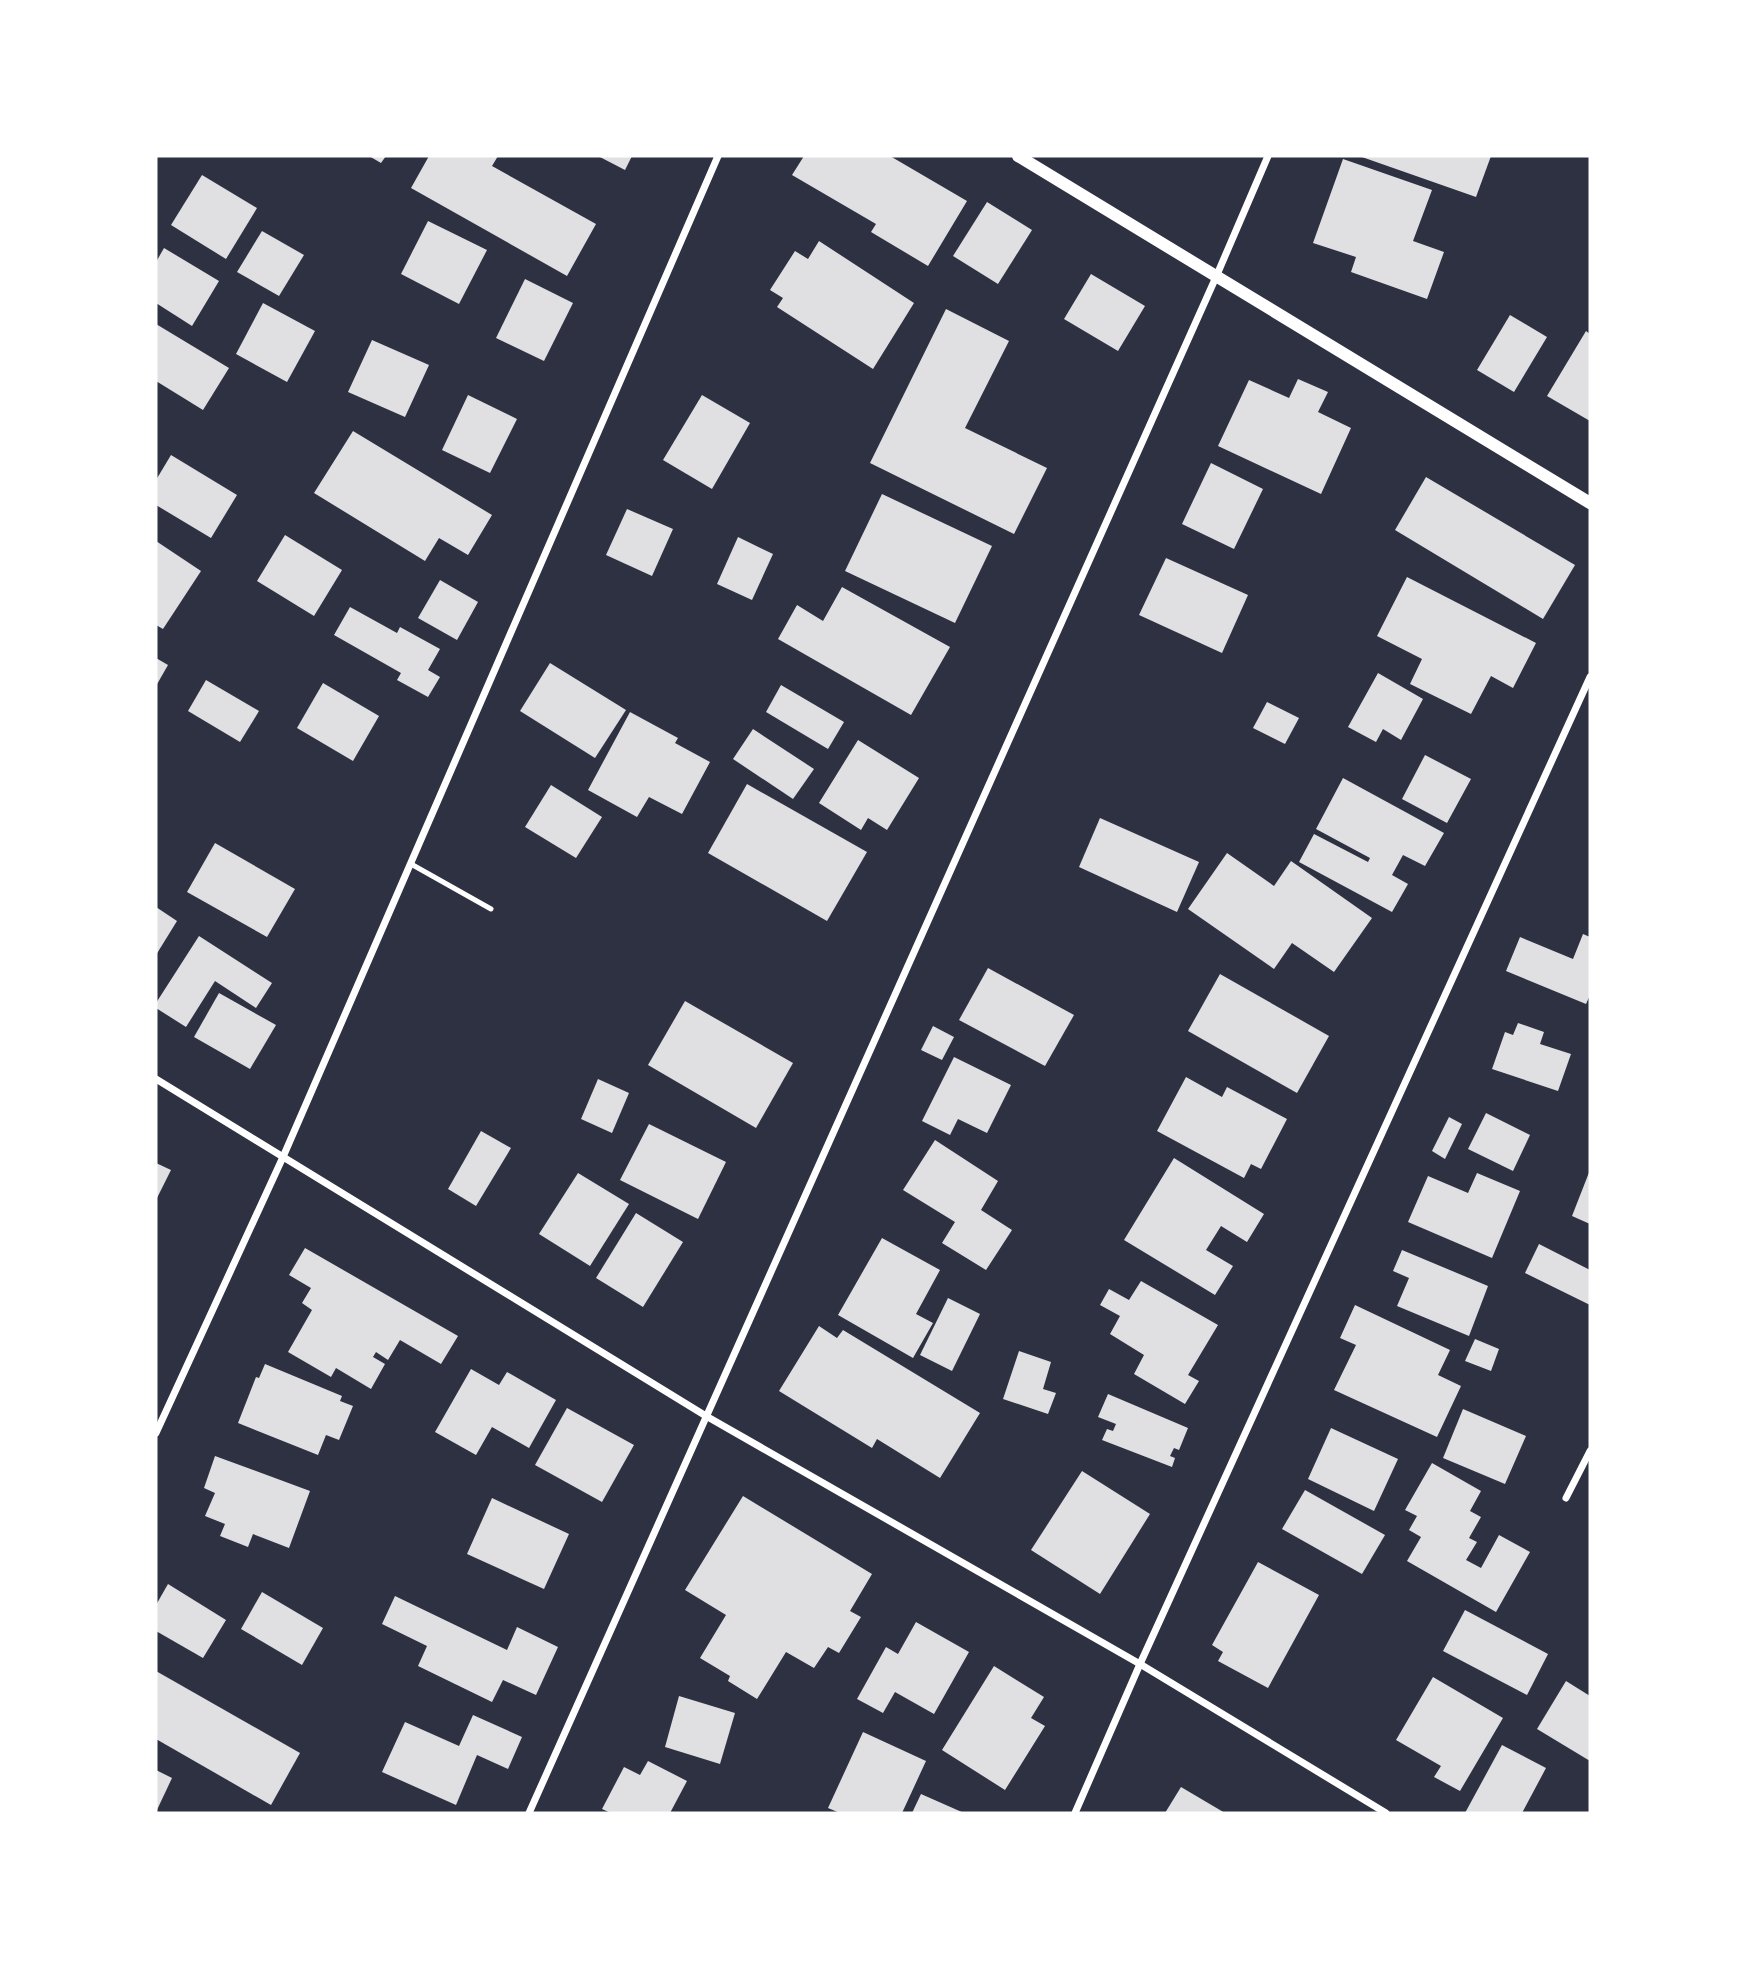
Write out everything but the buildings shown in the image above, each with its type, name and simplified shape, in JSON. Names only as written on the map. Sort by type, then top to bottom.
[{"type":"street","points":[[156,1433],[283,1157],[718,156]]},
{"type":"street","points":[[1018,156],[1590,503]]},
{"type":"street","points":[[529,1813],[1268,156]]},
{"type":"street","points":[[1075,1813],[1140,1664],[1590,677]]},
{"type":"street","points":[[156,1079],[706,1416],[1140,1664],[1386,1813]]},
{"type":"street","points":[[1566,1498],[1590,1451]]},
{"type":"lane","points":[[411,864],[491,909]]}]
